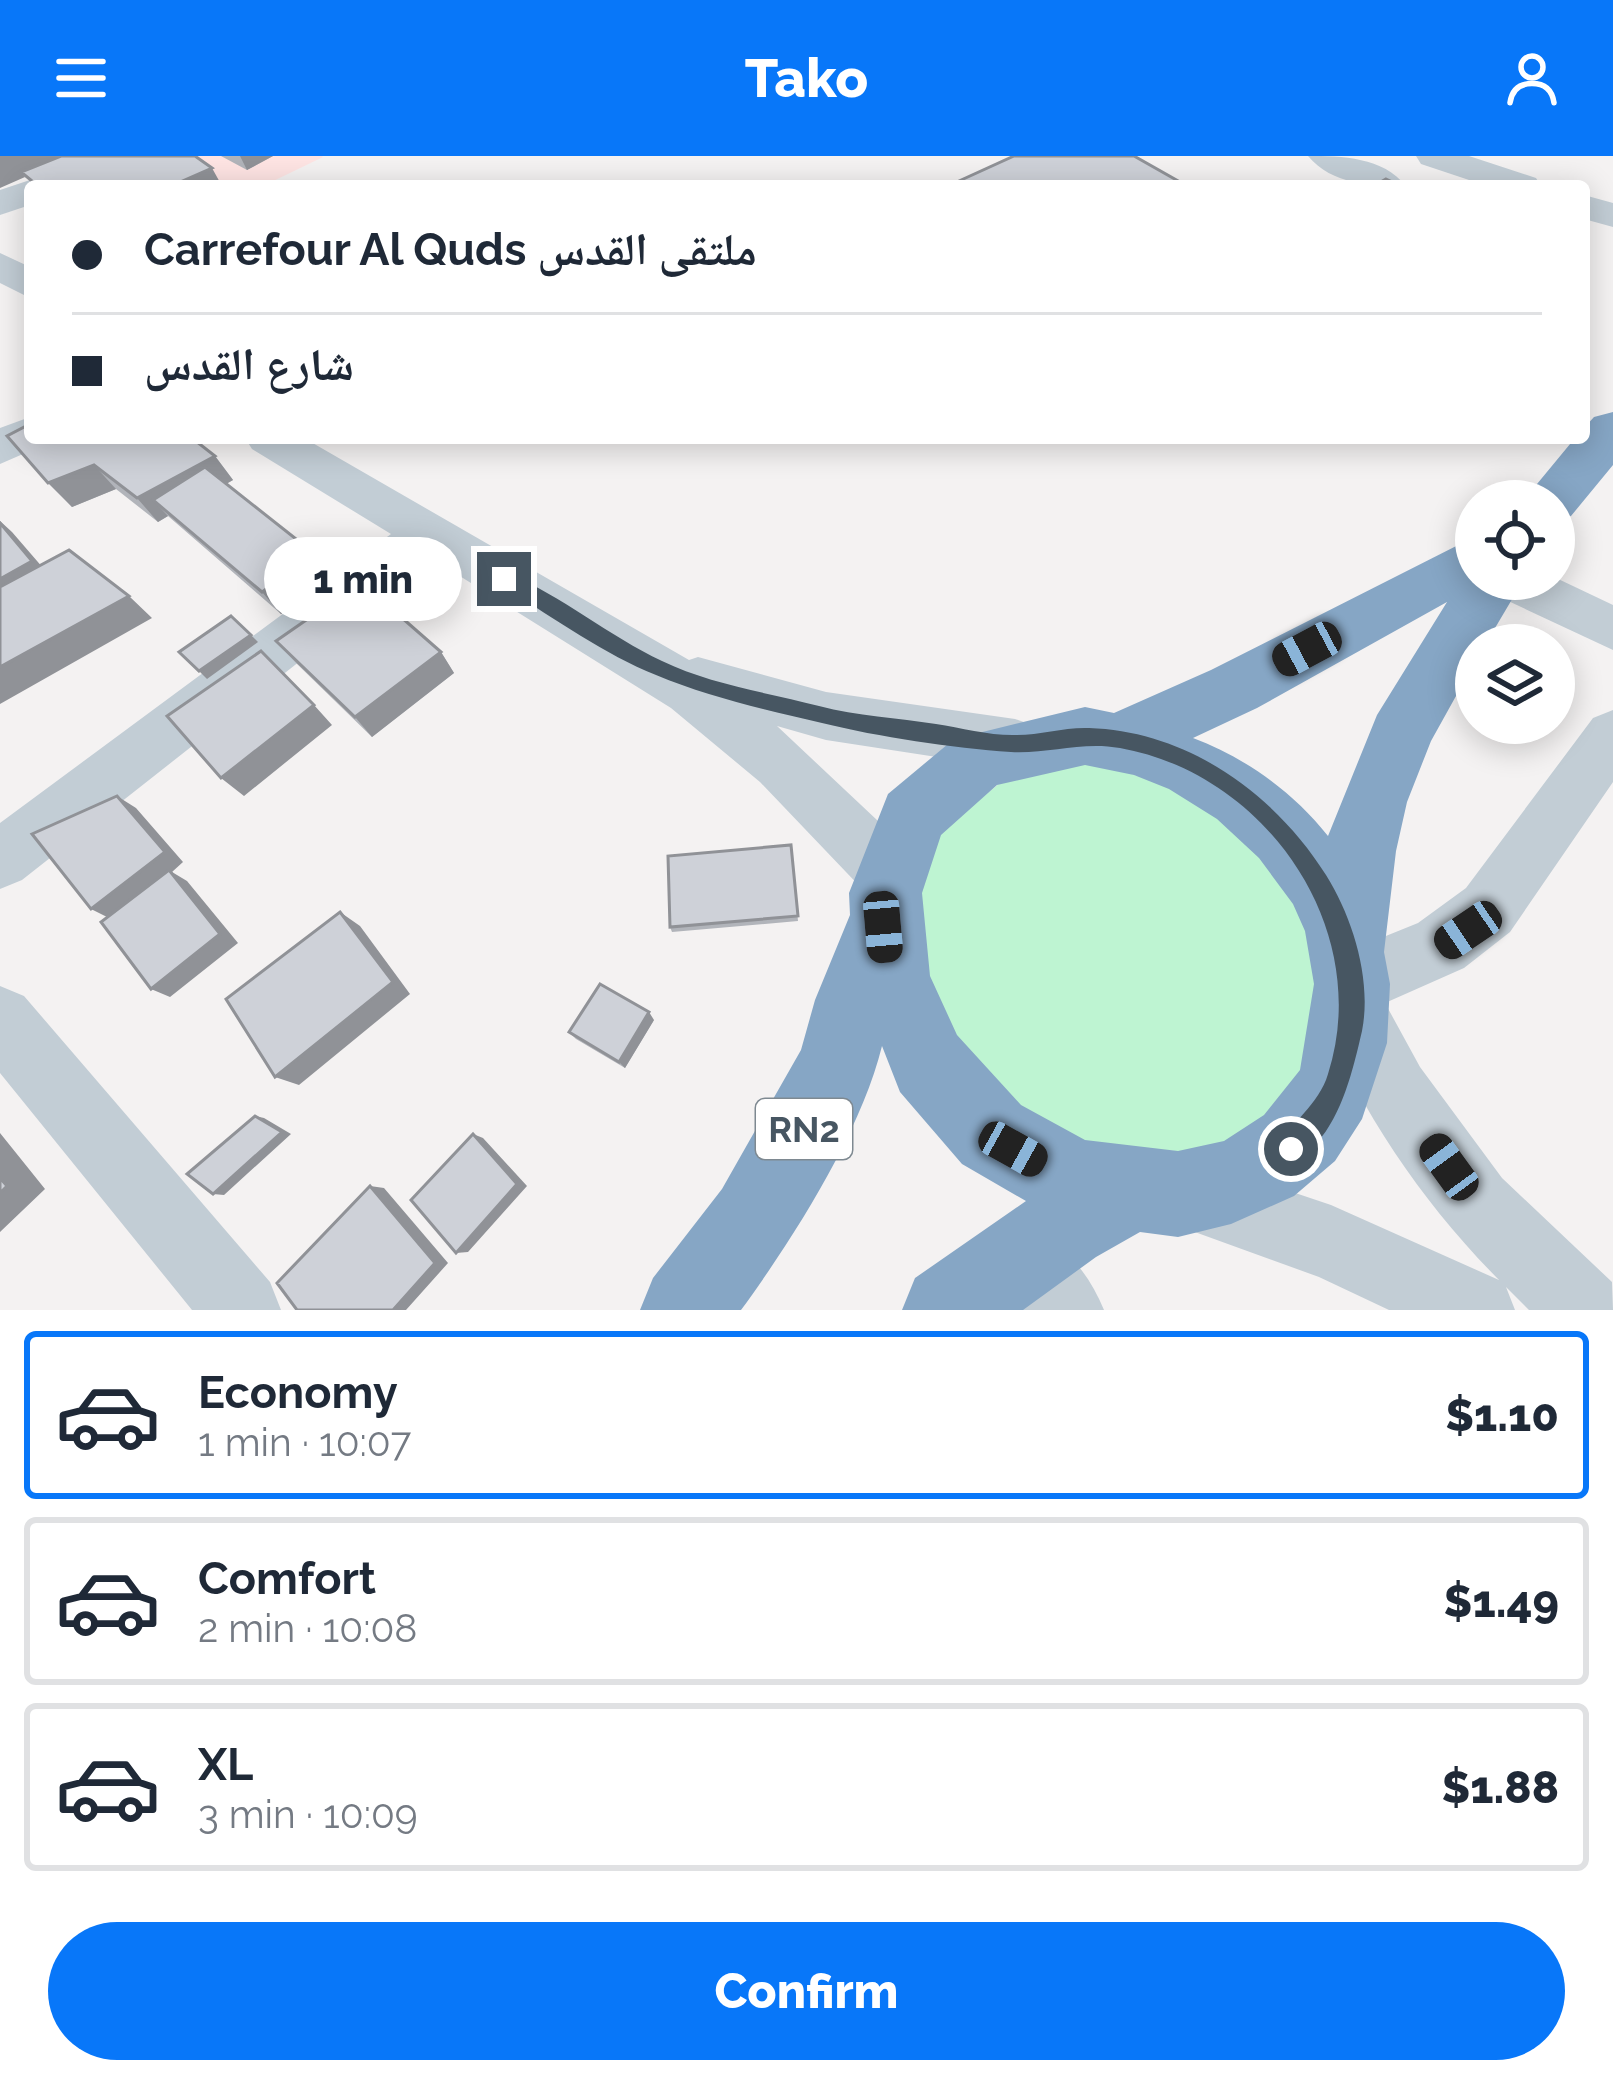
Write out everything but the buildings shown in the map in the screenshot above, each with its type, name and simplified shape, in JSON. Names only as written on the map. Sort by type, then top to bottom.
[{"type":"highway","points":[[1569,480],[1613,430]]},
{"type":"highway","points":[[1122,740],[1234,689],[1455,569]]},
{"type":"highway","points":[[1351,982],[1318,883],[1299,851],[1262,810],[1218,777],[1171,754],[1122,740],[1067,736],[1015,744],[980,758],[936,792],[903,836],[886,900],[886,961],[901,1013],[927,1064],[951,1094],[1013,1149],[1087,1184],[1156,1193],[1255,1173],[1291,1149],[1318,1119],[1339,1082],[1351,982],[1363,836],[1390,759],[1481,600]]},
{"type":"highway","name":"RN2","points":[[685,1310],[753,1220],[837,1064],[886,900]]},
{"type":"highway","points":[[947,1310],[1042,1284],[1156,1193]]},
{"type":"street","points":[[1326,156],[1376,180]]},
{"type":"street","points":[[1434,156],[1505,180]]},
{"type":"street","points":[[278,444],[659,669],[776,757],[886,900]]},
{"type":"street","points":[[0,860],[427,534]]},
{"type":"street","points":[[1553,600],[1613,629]]},
{"type":"street","points":[[659,669],[826,716],[1015,744]]},
{"type":"street","points":[[1584,1310],[1476,1204],[1395,1092],[1351,982],[1419,959],[1468,930],[1488,910],[1613,735]]},
{"type":"street","points":[[0,1021],[242,1310]]},
{"type":"street","points":[[1156,1193],[1331,1243],[1476,1310]]},
{"type":"shaded area","points":[[117,156],[323,157],[275,180],[63,180]]},
{"type":"green space","points":[[1047,744],[1248,815],[1322,950],[1308,1064],[1265,1119],[1234,1139],[1198,1153],[1059,1141],[927,1027],[902,864]]},
{"type":"route","points":[[504,579],[659,669],[747,695],[826,716],[1015,744],[1049,737],[1122,740],[1171,754],[1218,777],[1262,810],[1299,851],[1328,899],[1347,952],[1354,1012],[1339,1082],[1318,1119],[1291,1149]]}]
